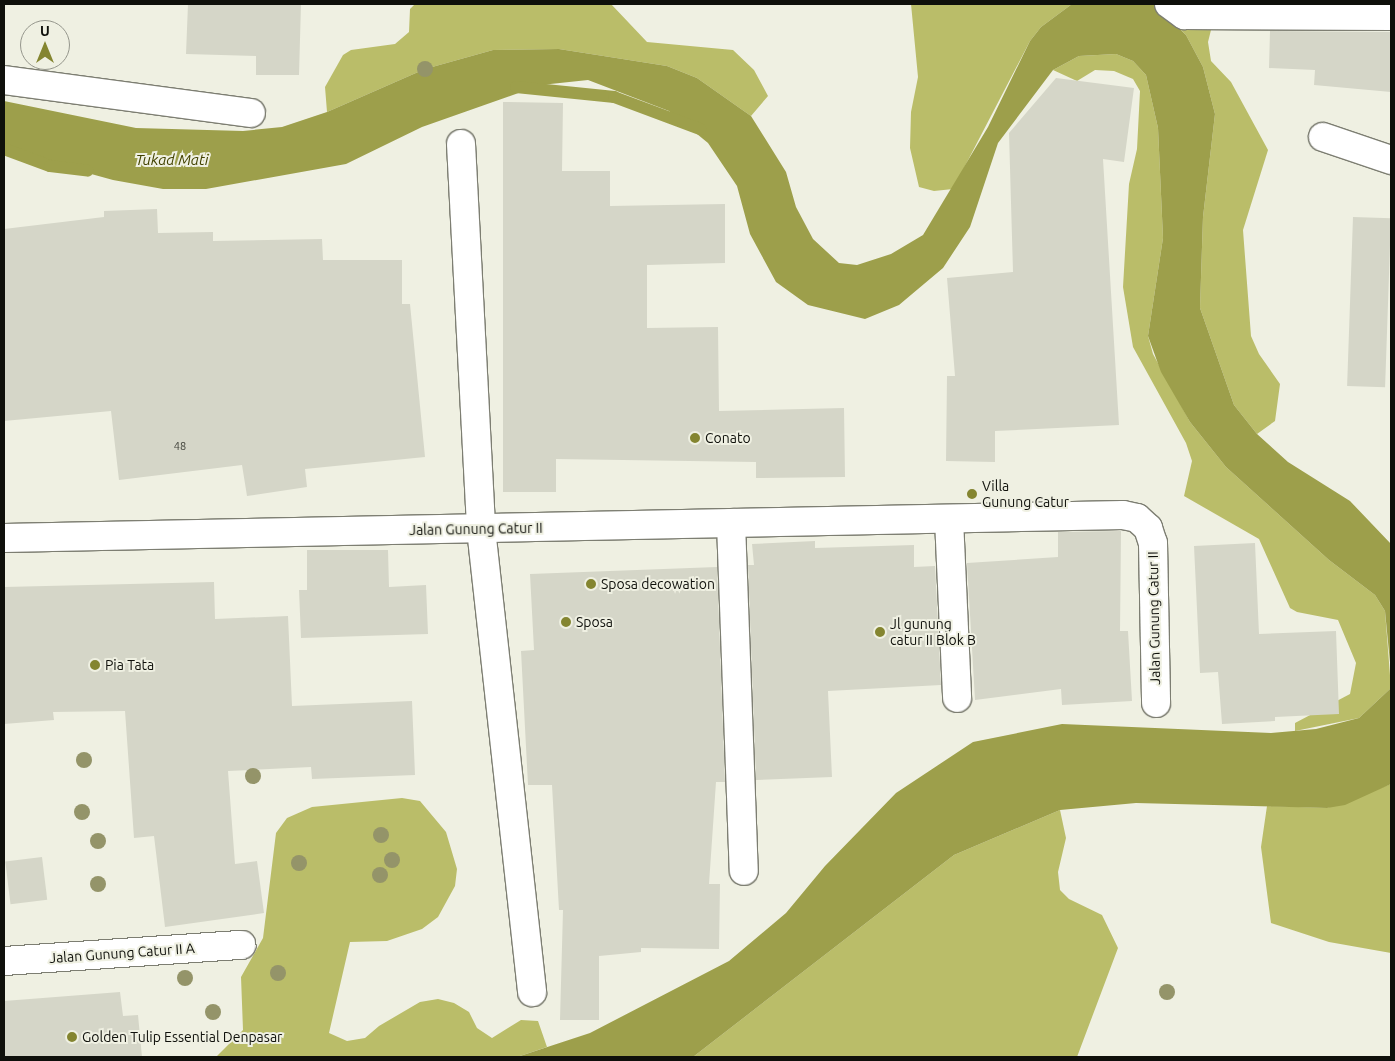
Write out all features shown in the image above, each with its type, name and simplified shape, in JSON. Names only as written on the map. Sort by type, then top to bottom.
[{"type":"street","points":[[1169,4],[1184,15],[1391,16]]},
{"type":"street","points":[[4,80],[251,113]]},
{"type":"street","points":[[1323,137],[1391,160]]},
{"type":"street","points":[[461,144],[481,529],[532,992]]},
{"type":"street","name":"Jalan Gunung Catur II","points":[[4,538],[1123,515],[1137,518],[1148,528],[1153,542],[1156,703]]},
{"type":"street","points":[[949,519],[957,698]]},
{"type":"street","points":[[731,523],[744,871]]},
{"type":"street","name":"Jalan Gunung Catur II A","points":[[4,961],[241,945]]},
{"type":"green space","points":[[415,4],[611,4],[647,42],[733,50],[754,70],[768,96],[751,116],[697,78],[667,66],[559,49],[493,50],[425,69],[327,112],[325,87],[343,55],[351,50],[395,44],[409,32],[410,9]]},
{"type":"green space","points":[[911,4],[1072,4],[1041,27],[1030,41],[953,189],[934,191],[919,187],[910,148],[911,112],[918,77]]},
{"type":"green space","points":[[1169,18],[1213,22],[1208,42],[1211,61],[1231,82],[1268,150],[1243,230],[1251,336],[1259,354],[1280,384],[1275,421],[1257,434],[1234,405],[1200,308],[1203,217],[1215,114],[1203,67],[1186,35]]},
{"type":"green space","points":[[1116,54],[1133,61],[1146,75],[1158,128],[1163,238],[1148,336],[1153,354],[1190,422],[1226,467],[1329,560],[1375,595],[1385,611],[1391,688],[1359,718],[1295,731],[1295,723],[1350,694],[1356,663],[1338,620],[1297,612],[1290,608],[1259,539],[1184,496],[1192,461],[1186,443],[1133,347],[1123,287],[1129,184],[1137,149],[1140,91],[1133,79],[1114,71],[1095,70],[1077,81],[1053,70],[1079,56]]},
{"type":"green space","points":[[1391,784],[1391,953],[1329,942],[1271,923],[1261,847],[1267,806],[1327,808]]},
{"type":"green space","points":[[402,798],[420,801],[446,832],[457,869],[455,886],[438,917],[422,929],[387,941],[350,942],[329,1033],[347,1041],[365,1038],[379,1026],[420,1002],[438,999],[454,1003],[469,1012],[477,1028],[492,1038],[521,1020],[538,1021],[547,1047],[517,1057],[216,1057],[243,1030],[241,977],[263,938],[276,833],[287,818],[312,807]]},
{"type":"green space","points":[[1060,810],[1066,838],[1058,872],[1060,890],[1069,899],[1102,915],[1118,948],[1077,1057],[693,1057],[954,855]]},
{"type":"water","name":"Tukad Mati","points":[[1072,4],[1154,4],[1186,35],[1203,67],[1215,114],[1203,217],[1200,308],[1234,405],[1257,434],[1288,462],[1350,501],[1391,544],[1391,673],[1385,611],[1375,595],[1329,560],[1226,467],[1190,422],[1161,372],[1148,336],[1163,238],[1158,128],[1146,75],[1133,61],[1116,54],[1079,56],[1053,70],[998,143],[970,227],[943,268],[899,305],[865,319],[808,305],[776,282],[750,234],[737,186],[708,143],[669,111],[588,80],[541,85],[422,127],[346,164],[206,189],[163,189],[113,180],[4,150],[4,101],[136,128],[243,131],[282,127],[327,112],[425,69],[493,50],[559,49],[667,66],[697,78],[751,116],[786,172],[796,207],[813,239],[839,263],[857,265],[891,254],[923,235],[988,127],[1030,41],[1041,27]]},
{"type":"water","points":[[1391,688],[1391,784],[1345,805],[1327,808],[1136,803],[1060,810],[954,855],[693,1057],[517,1057],[590,1033],[729,961],[786,913],[825,866],[896,793],[973,742],[1062,724],[1271,733],[1316,729],[1359,718]]},
{"type":"building","points":[[188,4],[301,4],[299,75],[256,75],[256,56],[186,54]]},
{"type":"building","points":[[1270,31],[1391,32],[1391,92],[1314,85],[1315,70],[1269,68]]},
{"type":"building","points":[[1056,78],[1134,88],[1124,162],[1103,159],[1119,425],[995,431],[995,462],[946,461],[947,376],[955,376],[947,278],[1013,272],[1009,133]]},
{"type":"building","points":[[503,102],[563,103],[562,171],[610,171],[610,206],[725,204],[725,263],[647,265],[647,328],[718,327],[719,411],[844,408],[845,477],[756,478],[756,462],[556,459],[556,492],[503,492]]},
{"type":"building","points":[[157,209],[158,233],[213,232],[213,241],[322,239],[323,260],[402,260],[402,304],[410,304],[425,457],[305,469],[307,487],[247,496],[242,465],[119,480],[111,411],[4,421],[4,229],[104,217],[104,211]]},
{"type":"building","points":[[1353,217],[1391,218],[1385,387],[1347,386]]},
{"type":"building","points":[[1121,531],[1120,631],[1128,631],[1132,701],[1062,705],[1061,689],[975,700],[967,563],[1058,557],[1058,532]]},
{"type":"building","points":[[815,541],[815,548],[914,545],[914,567],[935,566],[941,685],[828,691],[832,777],[756,780],[748,565],[754,565],[752,544]]},
{"type":"building","points":[[1255,543],[1259,634],[1336,631],[1339,714],[1275,717],[1275,721],[1222,724],[1218,672],[1200,673],[1194,546]]},
{"type":"building","points":[[307,550],[388,550],[389,587],[426,585],[428,634],[301,638],[299,590],[307,590]]},
{"type":"building","points":[[717,567],[725,782],[716,782],[709,884],[720,884],[719,949],[641,948],[641,952],[599,956],[599,1020],[560,1020],[563,910],[559,910],[552,785],[528,785],[521,651],[534,650],[530,574]]},
{"type":"building","points":[[214,582],[215,619],[288,616],[292,706],[412,701],[415,775],[312,779],[311,767],[228,771],[235,864],[257,861],[264,913],[165,927],[154,836],[134,838],[125,711],[53,712],[54,720],[4,724],[4,587]]},
{"type":"building","points":[[42,857],[47,900],[11,904],[5,862]]},
{"type":"building","name":"Golden Tulip Essential Denpasar","points":[[120,992],[123,1016],[138,1015],[142,1057],[4,1057],[4,1001]]},
{"type":"waterway","points":[[516,87],[614,97],[700,129]]},
{"type":"waterway","points":[[4,149],[50,166],[88,171]]},
{"type":"place","name":"Conato","points":[[695,438]]},
{"type":"place","name":"Villa Gunung Catur","points":[[972,494]]},
{"type":"place","name":"Sposa decowation","points":[[591,584]]},
{"type":"place","name":"Sposa","points":[[566,622]]},
{"type":"place","name":"Jl gunung catur II Blok B","points":[[880,632]]},
{"type":"place","name":"Pia Tata","points":[[95,665]]},
{"type":"place","name":"Golden Tulip Essential Denpasar","points":[[72,1037]]}]
